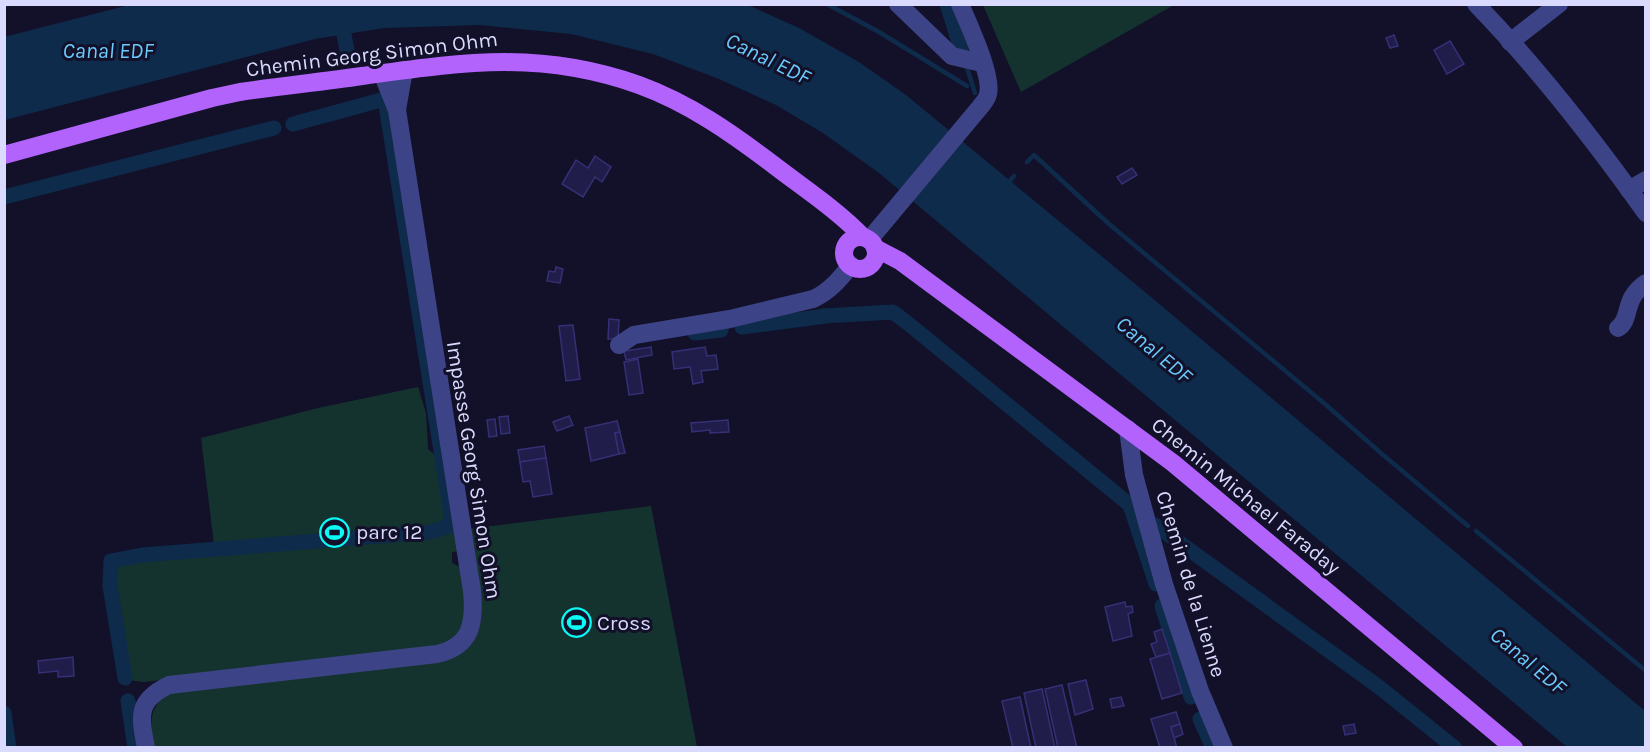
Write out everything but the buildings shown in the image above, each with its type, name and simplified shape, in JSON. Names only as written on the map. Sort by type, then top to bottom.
[{"type":"main road","name":"Chemin Georg Simon Ohm","points":[[4,154],[226,95],[454,64],[518,61],[551,64],[607,75],[660,94],[705,117],[846,220],[862,251]]},
{"type":"main road","name":"Chemin Michael Faraday","points":[[862,251],[939,291],[1173,463],[1514,747]]},
{"type":"street","points":[[898,4],[952,56],[982,63]]},
{"type":"street","points":[[619,345],[634,335],[730,319],[813,299],[833,285],[987,98],[989,90],[982,63],[960,4]]},
{"type":"street","points":[[1476,4],[1588,137],[1646,213]]},
{"type":"street","points":[[1510,42],[1559,4]]},
{"type":"street","name":"Impasse Georg Simon Ohm","points":[[397,110],[404,70]]},
{"type":"street","name":"Impasse Georg Simon Ohm","points":[[146,747],[141,720],[143,709],[157,692],[170,685],[437,654],[457,646],[469,631],[473,618],[472,591],[397,110],[382,73]]},
{"type":"street","points":[[1629,190],[1646,180]]},
{"type":"street","points":[[1618,328],[1624,323],[1633,292],[1646,283]]},
{"type":"street","name":"Chemin de la Lienne","points":[[1128,429],[1134,475],[1164,584],[1200,691],[1224,747]]},
{"type":"green space","points":[[983,5],[1174,5],[1021,92]]},
{"type":"green space","name":"parc 12","points":[[418,387],[426,413],[428,449],[444,462],[460,551],[452,552],[452,563],[464,569],[468,608],[462,634],[439,650],[143,682],[129,680],[114,563],[215,553],[201,438],[318,408]]},
{"type":"green space","name":"Cross","points":[[651,506],[697,747],[153,748],[152,716],[157,704],[170,692],[472,643],[468,529]]},
{"type":"water","name":"Canal EDF","points":[[129,5],[748,5],[799,28],[859,62],[906,95],[1645,711],[1645,747],[1567,747],[879,173],[823,133],[776,105],[719,79],[653,54],[571,34],[480,25],[384,28],[315,39],[5,120],[4,37]]},
{"type":"waterway","points":[[4,5],[8,4]]},
{"type":"waterway","points":[[338,4],[347,50]]},
{"type":"waterway","points":[[827,4],[879,32],[967,86]]},
{"type":"waterway","points":[[947,4],[961,49]]},
{"type":"waterway","points":[[967,68],[975,93]]},
{"type":"waterway","points":[[125,678],[110,586],[111,561],[142,555],[431,532],[449,526],[451,514],[385,99],[293,124]]},
{"type":"waterway","points":[[4,197],[274,128]]},
{"type":"waterway","points":[[1027,162],[1034,155],[1109,224],[1468,526]]},
{"type":"waterway","points":[[1006,185],[1014,176]]},
{"type":"waterway","points":[[823,316],[893,312],[910,325],[1130,505],[1156,584]]},
{"type":"waterway","points":[[742,327],[826,316]]},
{"type":"waterway","points":[[695,333],[721,330]]},
{"type":"waterway","points":[[1155,525],[1379,687],[1455,748]]},
{"type":"waterway","points":[[1476,531],[1646,671]]},
{"type":"waterway","points":[[1162,606],[1191,697]]},
{"type":"waterway","points":[[128,701],[135,748]]},
{"type":"waterway","points":[[4,713],[9,748]]},
{"type":"waterway","points":[[1200,719],[1213,748]]},
{"type":"place","name":"parc 12","points":[[335,532]]},
{"type":"place","name":"Cross","points":[[576,623]]}]
